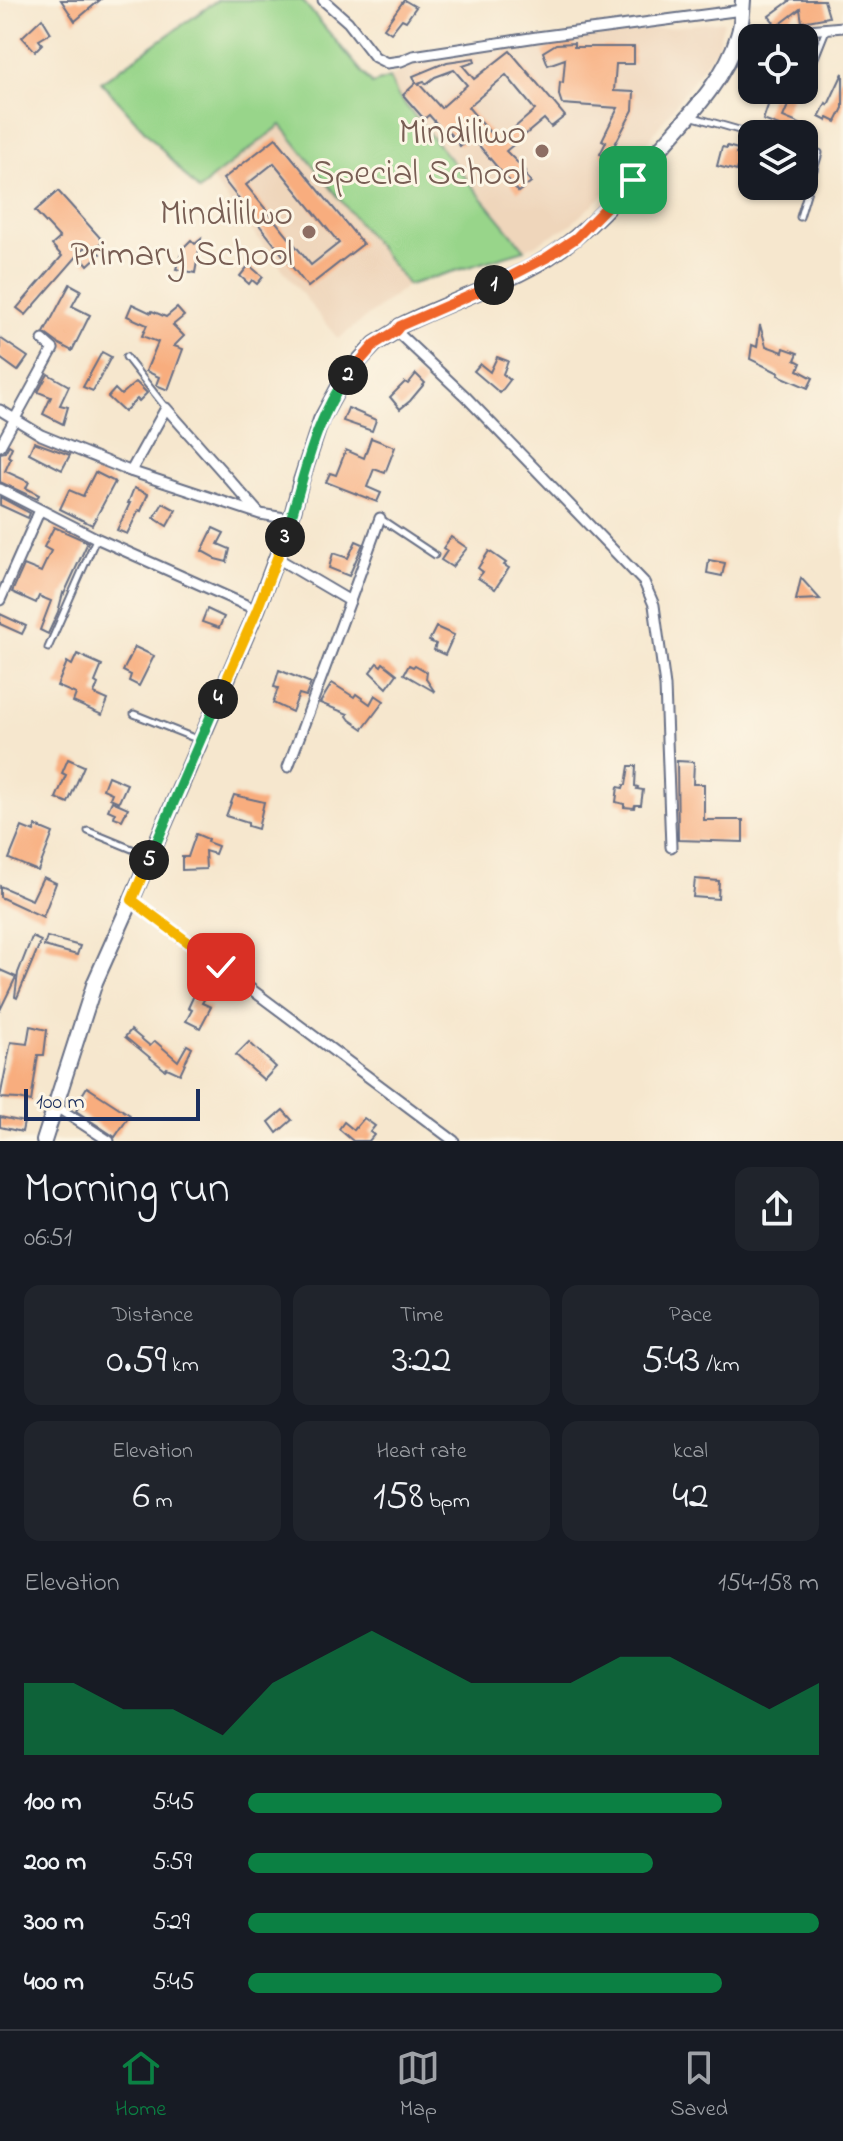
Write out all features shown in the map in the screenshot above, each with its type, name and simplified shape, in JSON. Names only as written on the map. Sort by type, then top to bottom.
[{"type":"main road","points":[[44,1141],[95,982],[257,610],[291,519],[321,420],[339,387],[375,344],[400,326],[503,281],[576,238],[633,180],[689,115],[721,72],[738,38]]},
{"type":"street","points":[[323,0],[348,22],[375,57],[387,63],[413,56],[742,5]]},
{"type":"street","points":[[818,30],[843,27]]},
{"type":"street","points":[[396,331],[465,396],[644,582],[654,605],[665,686],[671,847]]},
{"type":"street","points":[[0,446],[53,349],[43,340]]},
{"type":"street","points":[[131,471],[166,408],[260,514]]},
{"type":"street","points":[[0,410],[41,435],[131,471],[260,514],[291,519]]},
{"type":"street","points":[[0,489],[96,538],[257,610]]},
{"type":"street","points":[[0,600],[40,510]]},
{"type":"street","points":[[288,767],[380,518]]},
{"type":"street","points":[[277,558],[350,601]]},
{"type":"street","points":[[132,900],[454,1141]]},
{"type":"street","points":[[55,1106],[109,1141]]},
{"type":"lane","points":[[818,50],[826,29]]},
{"type":"lane","points":[[689,115],[738,130]]},
{"type":"lane","points":[[800,217],[805,200]]},
{"type":"lane","points":[[126,357],[166,408]]},
{"type":"lane","points":[[380,518],[435,555]]},
{"type":"lane","points":[[48,648],[96,538]]},
{"type":"lane","points":[[134,714],[200,740]]},
{"type":"lane","points":[[88,831],[150,857]]},
{"type":"shaded area","name":"Mindiliwo Special School","points":[[724,21],[717,48],[619,181],[570,225],[525,250],[398,96],[389,78],[415,62],[497,47]]},
{"type":"shaded area","name":"Mindililwo Primary School","points":[[281,125],[408,285],[338,339],[211,179]]},
{"type":"green space","points":[[218,0],[302,0],[372,84],[389,78],[398,96],[525,250],[408,285],[281,125],[199,191],[101,82]]},
{"type":"building","points":[[61,0],[100,0],[75,21]]},
{"type":"building","points":[[404,0],[416,7],[406,21],[402,19],[391,33],[384,28]]},
{"type":"building","points":[[791,0],[824,0],[829,17],[802,22],[800,9],[780,24],[775,24],[769,16]]},
{"type":"building","points":[[42,18],[51,33],[39,40],[42,44],[35,51],[22,37]]},
{"type":"building","points":[[574,43],[574,47],[634,47],[634,64],[616,64],[614,91],[634,92],[633,110],[610,159],[600,154],[606,142],[602,140],[618,108],[562,104],[559,95],[565,59],[548,65],[543,52],[556,44]]},
{"type":"building","points":[[510,51],[565,116],[551,127],[544,119],[506,151],[526,171],[524,173],[531,182],[518,192],[471,136],[460,146],[429,115],[424,119],[403,95],[416,83],[413,76],[447,62],[474,58],[475,62],[463,66],[474,79]],"holes":[[[454,70],[467,85],[441,108],[418,83],[424,81],[426,84]],[[506,75],[535,110],[498,142],[468,107]]]},
{"type":"building","points":[[843,73],[843,108],[836,122],[828,118],[827,121],[819,117]]},
{"type":"building","points":[[769,104],[789,104],[783,117],[790,120],[763,120]]},
{"type":"building","points":[[276,138],[363,244],[308,287],[223,179]],"holes":[[[274,163],[339,243],[311,265],[246,185]]]},
{"type":"building","points":[[722,147],[738,149],[737,171],[717,166]]},
{"type":"building","points":[[58,191],[103,241],[95,249],[100,254],[88,265],[83,259],[89,248],[86,246],[26,315],[17,308],[62,256],[52,245],[60,238],[35,211]]},
{"type":"building","points":[[201,239],[195,273],[176,269],[183,248],[191,240],[195,244]]},
{"type":"building","points":[[249,265],[263,277],[257,284],[252,280],[249,284],[240,276]]},
{"type":"building","points":[[70,284],[81,290],[72,306],[90,315],[72,351],[44,333]]},
{"type":"building","points":[[132,304],[166,317],[177,308],[184,316],[173,325],[184,336],[174,346],[183,349],[168,390],[156,385],[159,377],[146,371],[158,342],[142,336],[147,325],[127,316]]},
{"type":"building","points":[[760,325],[766,346],[798,353],[795,360],[801,363],[798,370],[813,378],[808,388],[750,359],[752,345],[757,347]]},
{"type":"building","points":[[0,338],[28,357],[18,371],[0,358]]},
{"type":"building","points":[[102,352],[111,357],[93,391],[83,387]]},
{"type":"building","points":[[497,357],[508,361],[503,374],[510,380],[500,393],[474,371],[480,364],[490,372]]},
{"type":"building","points":[[48,374],[69,386],[60,405],[68,407],[63,424],[43,414],[51,397],[38,392]]},
{"type":"building","points":[[416,374],[425,383],[400,409],[390,397]]},
{"type":"building","points":[[136,382],[147,393],[124,412],[108,397],[115,389],[121,395]]},
{"type":"building","points":[[348,408],[376,420],[372,431],[343,421]]},
{"type":"building","points":[[371,438],[395,447],[385,473],[374,469],[367,487],[381,493],[377,502],[326,482],[330,473],[336,475],[346,450],[364,458]]},
{"type":"building","points":[[34,442],[70,455],[62,470],[29,453]]},
{"type":"building","points":[[9,445],[12,447],[8,456],[11,458],[5,471],[29,482],[26,488],[39,495],[37,499],[0,482],[0,453],[5,452]]},
{"type":"building","points":[[95,472],[115,482],[92,525],[60,509],[69,490],[83,496]]},
{"type":"building","points":[[134,488],[148,494],[127,534],[117,530]]},
{"type":"building","points":[[0,497],[30,513],[28,518],[0,505]]},
{"type":"building","points":[[163,503],[176,510],[167,526],[154,518]]},
{"type":"building","points":[[54,527],[88,542],[63,593],[48,634],[40,630],[51,601],[39,596],[36,603],[12,592],[24,565],[41,572],[51,551],[44,547]]},
{"type":"building","points":[[213,528],[224,533],[218,544],[230,549],[227,562],[202,551]]},
{"type":"building","points":[[451,537],[467,548],[452,567],[441,560],[447,551],[443,548]]},
{"type":"building","points":[[356,541],[363,544],[349,576],[329,568],[333,553],[348,558]]},
{"type":"building","points":[[489,551],[509,568],[495,589],[478,578],[483,572],[478,568]]},
{"type":"building","points":[[709,560],[725,563],[722,576],[707,573]]},
{"type":"building","points":[[801,578],[820,599],[796,600]]},
{"type":"building","points":[[207,609],[224,617],[219,628],[202,622]]},
{"type":"building","points":[[0,614],[26,626],[22,634],[0,624]]},
{"type":"building","points":[[436,627],[454,635],[445,655],[434,650],[436,644],[429,641]]},
{"type":"building","points":[[135,647],[154,656],[139,686],[129,681],[131,675],[123,671]]},
{"type":"building","points":[[77,654],[102,665],[94,694],[108,700],[102,715],[73,702],[76,694],[57,686],[67,662],[72,665]]},
{"type":"building","points":[[377,663],[381,666],[383,663],[397,674],[387,688],[370,672]]},
{"type":"building","points":[[409,665],[427,672],[426,679],[435,692],[404,674]]},
{"type":"building","points":[[279,670],[311,683],[306,696],[299,694],[292,712],[273,703]]},
{"type":"building","points":[[332,683],[370,704],[375,695],[384,701],[363,729],[350,720],[348,714],[320,703]]},
{"type":"building","points":[[68,759],[84,766],[68,803],[56,798],[66,775],[62,773]]},
{"type":"building","points":[[677,761],[694,762],[693,784],[704,784],[704,820],[743,820],[743,842],[678,840]]},
{"type":"building","points":[[629,766],[636,766],[635,786],[643,790],[641,805],[634,808],[616,802],[618,787],[626,785]]},
{"type":"building","points":[[108,776],[127,784],[119,802],[110,798],[112,793],[103,789]]},
{"type":"building","points":[[234,795],[264,802],[258,829],[226,816]]},
{"type":"building","points":[[112,801],[128,808],[122,820],[108,810]]},
{"type":"building","points":[[36,826],[53,833],[38,871],[9,859],[22,827],[34,832]]},
{"type":"building","points":[[196,834],[218,846],[215,854],[205,851],[206,869],[182,870],[182,857],[188,857]]},
{"type":"building","points":[[43,877],[56,883],[43,917],[0,897],[0,886],[32,900]]},
{"type":"building","points":[[695,879],[719,881],[718,899],[693,897]]},
{"type":"building","points":[[32,937],[41,941],[17,998],[18,973]]},
{"type":"building","points":[[47,937],[80,946],[77,955],[44,946]]},
{"type":"building","points":[[0,970],[16,977],[0,1010]]},
{"type":"building","points":[[195,993],[205,998],[202,1003],[211,1007],[200,1028],[186,1021]]},
{"type":"building","points":[[30,1026],[47,1030],[44,1055],[38,1055],[31,1102],[0,1098],[11,1042],[27,1044]]},
{"type":"building","points":[[131,1030],[150,1046],[155,1041],[178,1061],[187,1045],[192,1048],[180,1074],[167,1068],[165,1070],[125,1037]]},
{"type":"building","points":[[249,1042],[276,1067],[264,1080],[236,1055]]},
{"type":"building","points":[[87,1087],[130,1115],[115,1137],[76,1111]]},
{"type":"building","points":[[283,1110],[292,1120],[277,1133],[269,1122]]},
{"type":"building","points":[[0,1117],[24,1122],[22,1132],[0,1127]]},
{"type":"building","points":[[364,1118],[375,1126],[370,1132],[374,1135],[369,1141],[353,1141],[339,1129],[344,1122],[354,1130]]},
{"type":"place","name":"Mindiliwo Special School","points":[[542,151]]},
{"type":"place","name":"Mindililwo Primary School","points":[[309,232]]},
{"type":"route","points":[[221,967],[132,900],[257,610],[291,519],[321,420],[339,387],[375,344],[400,326],[503,281],[546,258],[576,238],[633,180]]}]
